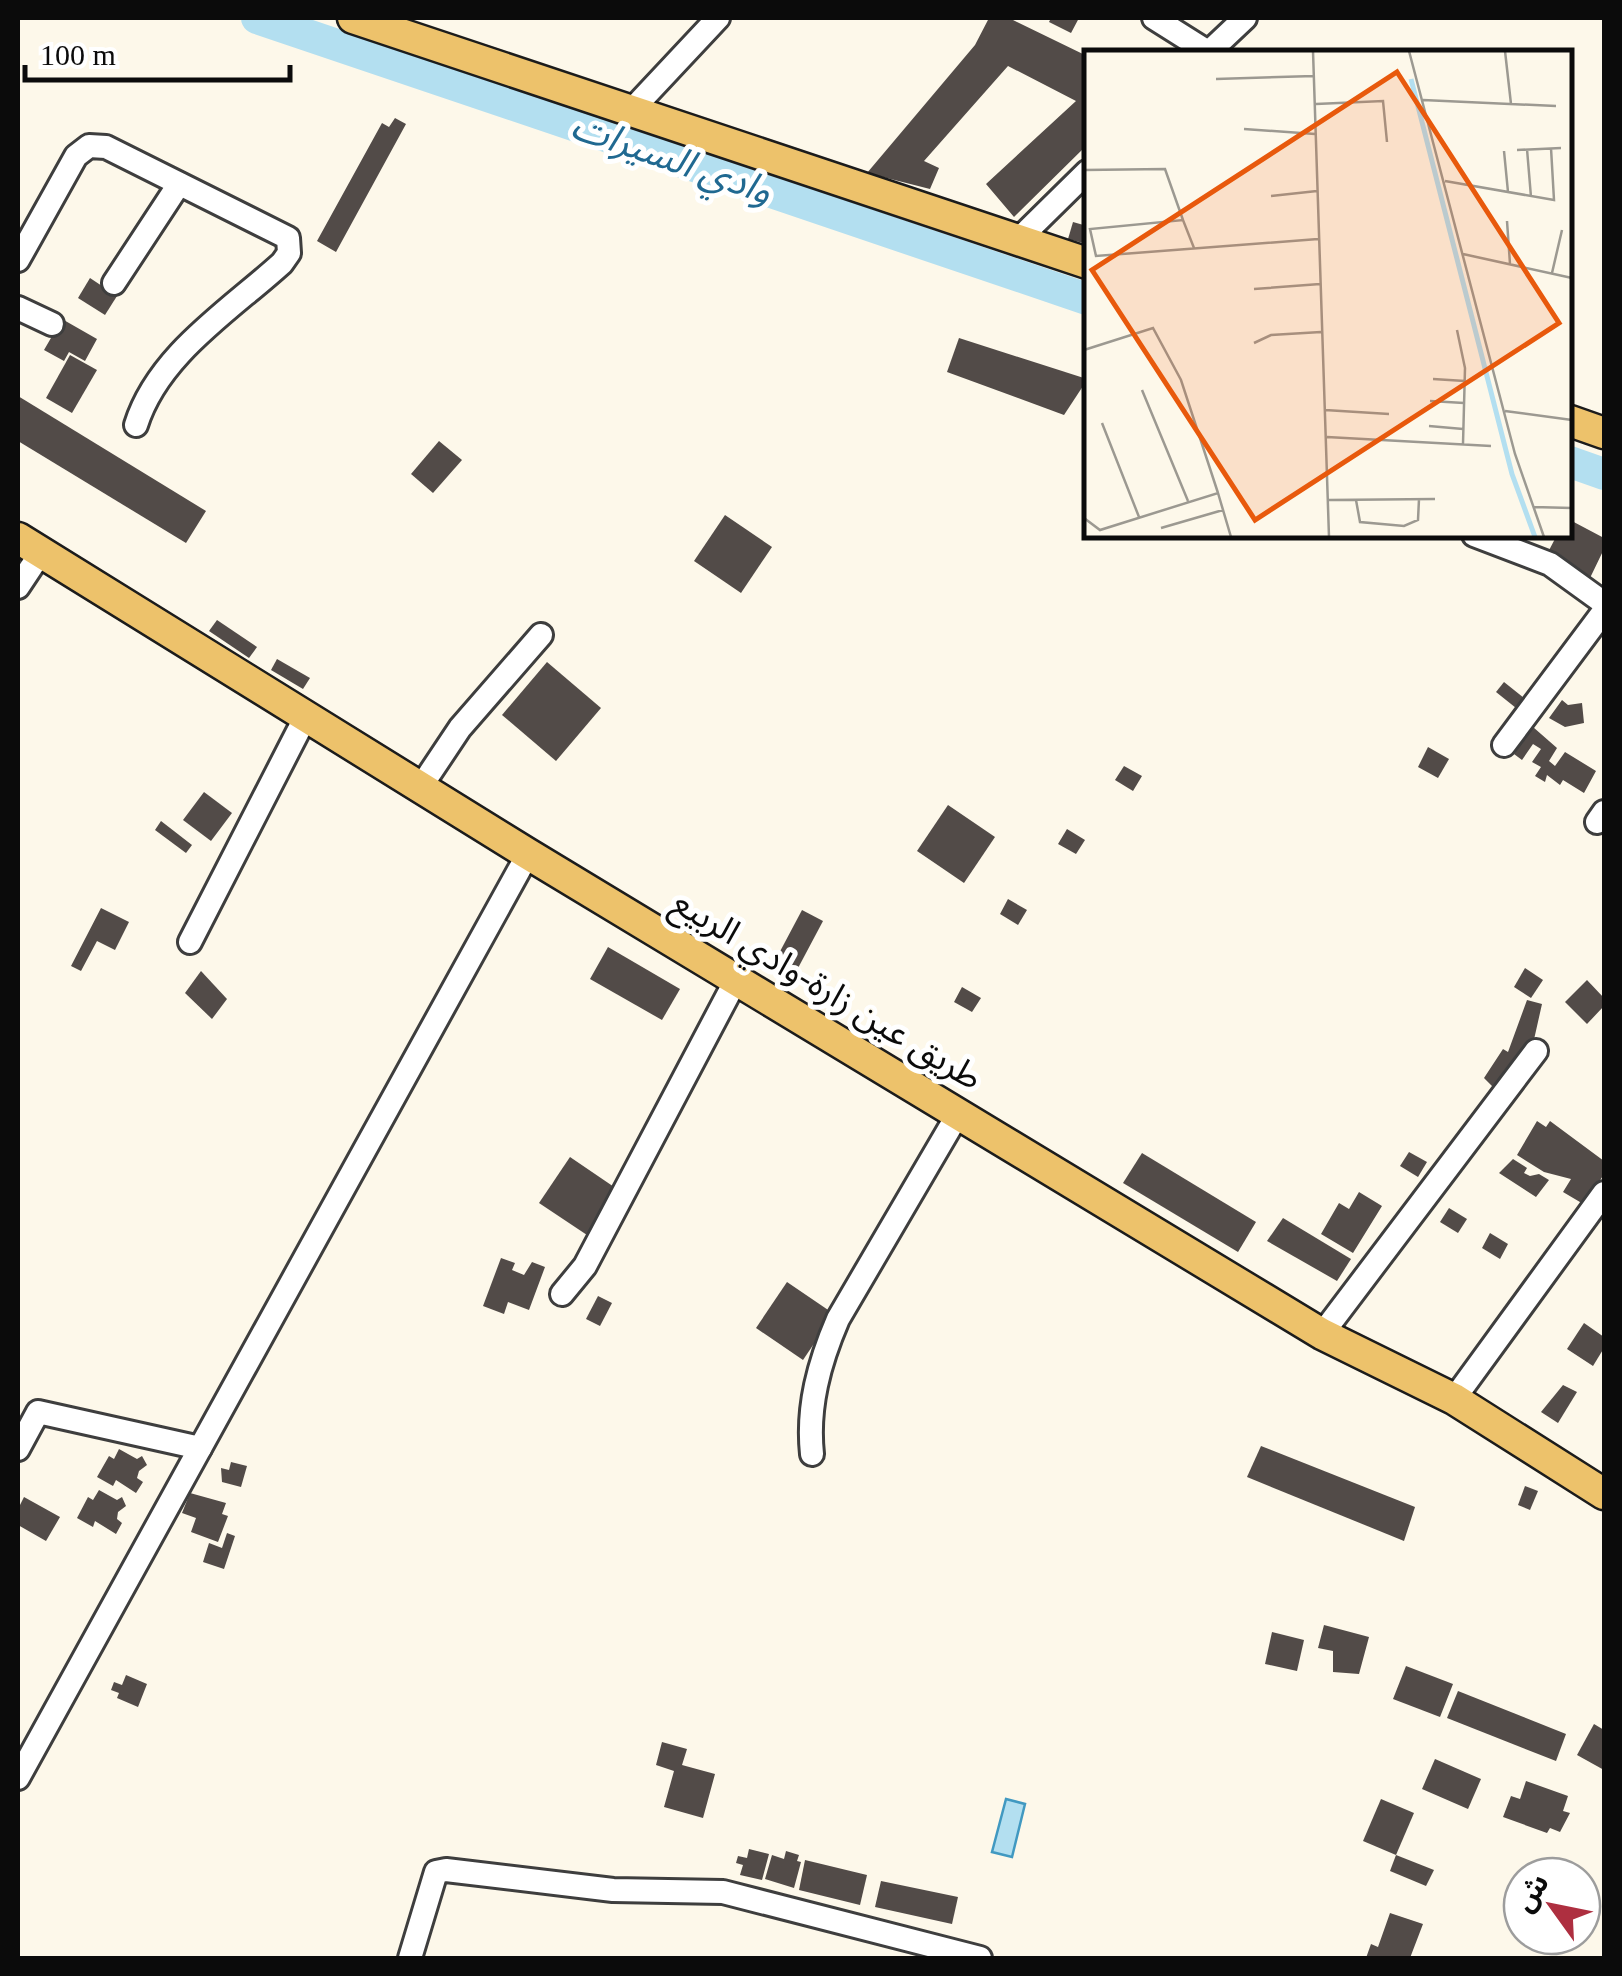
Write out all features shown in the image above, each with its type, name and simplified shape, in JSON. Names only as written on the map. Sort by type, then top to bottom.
[{"type":"main road","points":[[353,18],[1084,262]]},
{"type":"main road","points":[[1572,422],[1604,433]]},
{"type":"main road","name":"طريق عين زارة-وادي الربيع","points":[[30,545],[305,718],[1322,1334],[1454,1399],[1604,1494]]},
{"type":"street","points":[[629,113],[718,18]]},
{"type":"street","points":[[1154,18],[1205,50]]},
{"type":"street","points":[[1210,50],[1245,18]]},
{"type":"street","points":[[18,260],[76,156],[89,146],[106,148],[288,238],[289,254],[170,363],[146,392],[136,425]]},
{"type":"street","points":[[1017,241],[1084,175]]},
{"type":"street","points":[[114,282],[179,184]]},
{"type":"street","points":[[18,308],[52,324]]},
{"type":"street","points":[[1482,538],[1550,564],[1604,603]]},
{"type":"street","points":[[18,587],[30,545]]},
{"type":"street","points":[[1504,746],[1604,611]]},
{"type":"street","points":[[420,788],[460,728],[540,635]]},
{"type":"street","points":[[190,942],[305,718]]},
{"type":"street","points":[[18,1778],[528,854]]},
{"type":"street","points":[[562,1294],[585,1266],[737,978]]},
{"type":"street","points":[[1322,1334],[1536,1051]]},
{"type":"street","points":[[812,1454],[810,1430],[822,1354],[838,1319],[958,1114]]},
{"type":"street","points":[[1454,1399],[1604,1193]]},
{"type":"street","points":[[18,1449],[28,1409],[200,1448]]},
{"type":"street","points":[[410,1958],[430,1886],[436,1872],[446,1870],[613,1890],[723,1892],[980,1958]]},
{"type":"water","points":[[1006,1799],[1025,1804],[1012,1857],[992,1852]]},
{"type":"building","points":[[989,18],[1009,18],[1084,55],[1084,148],[1014,217],[986,184],[1076,101],[1008,66],[924,161],[939,168],[930,189],[867,173],[975,45]]},
{"type":"building","points":[[1051,18],[1079,18],[1071,33],[1049,22]]},
{"type":"building","points":[[395,118],[406,124],[336,252],[317,241],[382,123],[389,127]]},
{"type":"building","points":[[1073,222],[1084,225],[1084,243],[1068,239]]},
{"type":"building","points":[[90,278],[117,296],[105,315],[78,298]]},
{"type":"building","points":[[62,319],[97,339],[85,361],[69,352],[64,361],[44,350]]},
{"type":"building","points":[[959,338],[1084,378],[1084,385],[1064,415],[947,372]]},
{"type":"building","points":[[70,355],[97,370],[72,413],[46,398]]},
{"type":"building","points":[[18,396],[206,511],[186,543],[18,441]]},
{"type":"building","points":[[439,441],[462,460],[433,493],[411,474]]},
{"type":"building","points":[[725,515],[772,547],[741,593],[694,561]]},
{"type":"building","points":[[1572,521],[1604,538],[1604,549],[1590,578],[1546,556],[1555,538],[1572,538]]},
{"type":"building","points":[[217,620],[257,647],[249,658],[209,631]]},
{"type":"building","points":[[277,659],[310,678],[303,689],[271,670]]},
{"type":"building","points":[[547,662],[601,708],[556,761],[502,715]]},
{"type":"building","points":[[1504,682],[1524,698],[1516,708],[1496,692]]},
{"type":"building","points":[[1562,700],[1568,705],[1582,703],[1584,723],[1565,727],[1549,718]]},
{"type":"building","points":[[1533,727],[1557,748],[1549,761],[1555,766],[1565,752],[1596,771],[1584,793],[1563,780],[1560,785],[1547,775],[1545,782],[1535,776],[1541,767],[1532,762],[1541,749],[1533,744],[1522,760],[1514,754]]},
{"type":"building","points":[[1428,747],[1449,759],[1438,778],[1418,767]]},
{"type":"building","points":[[1124,766],[1142,776],[1133,791],[1115,780]]},
{"type":"building","points":[[204,792],[232,813],[211,841],[183,820]]},
{"type":"building","points":[[948,805],[995,837],[964,883],[917,851]]},
{"type":"building","points":[[161,821],[192,845],[186,853],[155,830]]},
{"type":"building","points":[[1067,829],[1085,840],[1076,854],[1058,844]]},
{"type":"building","points":[[1008,899],[1027,910],[1018,925],[1000,914]]},
{"type":"building","points":[[101,908],[129,922],[115,950],[97,941],[81,971],[71,966]]},
{"type":"building","points":[[802,910],[823,921],[797,970],[776,959]]},
{"type":"building","points":[[608,947],[680,989],[662,1020],[590,979]]},
{"type":"building","points":[[1525,968],[1543,980],[1531,998],[1514,987]]},
{"type":"building","points":[[201,971],[227,999],[212,1019],[185,993]]},
{"type":"building","points":[[1587,980],[1604,998],[1604,1006],[1587,1024],[1565,1002]]},
{"type":"building","points":[[962,987],[981,998],[972,1012],[954,1002]]},
{"type":"building","points":[[1527,1000],[1542,1004],[1533,1044],[1498,1092],[1484,1078],[1503,1049],[1508,1052]]},
{"type":"building","points":[[1537,1121],[1546,1127],[1550,1121],[1604,1161],[1604,1174],[1585,1205],[1563,1192],[1571,1179],[1544,1172],[1517,1155]]},
{"type":"building","points":[[1409,1152],[1427,1162],[1418,1177],[1400,1166]]},
{"type":"building","points":[[1142,1153],[1256,1222],[1238,1252],[1123,1183]]},
{"type":"building","points":[[570,1157],[617,1189],[587,1235],[539,1203]]},
{"type":"building","points":[[1513,1159],[1527,1168],[1524,1173],[1539,1174],[1549,1180],[1536,1197],[1499,1173]]},
{"type":"building","points":[[1359,1192],[1382,1206],[1353,1253],[1321,1234],[1339,1203],[1349,1209]]},
{"type":"building","points":[[1449,1208],[1467,1219],[1458,1233],[1440,1222]]},
{"type":"building","points":[[1283,1218],[1351,1259],[1337,1281],[1267,1241]]},
{"type":"building","points":[[1490,1233],[1508,1244],[1500,1259],[1482,1248]]},
{"type":"building","points":[[501,1258],[515,1263],[512,1270],[524,1275],[532,1262],[545,1267],[529,1310],[508,1302],[504,1314],[483,1306]]},
{"type":"building","points":[[787,1282],[834,1314],[803,1360],[756,1328]]},
{"type":"building","points":[[598,1296],[612,1303],[600,1326],[586,1319]]},
{"type":"building","points":[[1584,1323],[1604,1337],[1604,1348],[1593,1366],[1567,1349]]},
{"type":"building","points":[[1563,1385],[1577,1392],[1558,1423],[1541,1412]]},
{"type":"building","points":[[1261,1446],[1415,1507],[1404,1541],[1247,1477]]},
{"type":"building","points":[[119,1449],[137,1459],[142,1456],[147,1465],[139,1471],[137,1478],[143,1482],[136,1493],[116,1480],[113,1486],[97,1477],[109,1456],[114,1459]]},
{"type":"building","points":[[231,1462],[247,1466],[241,1487],[222,1482],[221,1468],[229,1470]]},
{"type":"building","points":[[1525,1486],[1538,1491],[1530,1510],[1518,1505]]},
{"type":"building","points":[[99,1490],[117,1500],[122,1497],[126,1506],[118,1512],[117,1519],[122,1523],[116,1534],[95,1521],[93,1527],[77,1518],[88,1497],[93,1500]]},
{"type":"building","points":[[190,1493],[226,1503],[222,1514],[228,1516],[218,1542],[191,1532],[196,1518],[182,1513]]},
{"type":"building","points":[[24,1497],[60,1517],[46,1541],[18,1525],[18,1509]]},
{"type":"building","points":[[227,1533],[235,1536],[224,1569],[203,1562],[209,1543],[222,1548]]},
{"type":"building","points":[[1324,1625],[1369,1637],[1359,1674],[1333,1672],[1333,1651],[1318,1648]]},
{"type":"building","points":[[1272,1632],[1304,1640],[1297,1671],[1265,1664]]},
{"type":"building","points":[[1406,1666],[1453,1684],[1440,1717],[1393,1699]]},
{"type":"building","points":[[126,1675],[147,1684],[138,1707],[117,1698],[119,1693],[111,1690],[114,1682],[122,1685]]},
{"type":"building","points":[[1458,1691],[1566,1734],[1556,1761],[1447,1718]]},
{"type":"building","points":[[1594,1724],[1604,1730],[1604,1770],[1577,1755]]},
{"type":"building","points":[[662,1742],[687,1749],[682,1765],[715,1774],[703,1818],[664,1807],[674,1771],[656,1765]]},
{"type":"building","points":[[1435,1759],[1481,1779],[1468,1809],[1422,1789]]},
{"type":"building","points":[[1526,1781],[1568,1796],[1563,1811],[1570,1813],[1560,1832],[1550,1828],[1547,1833],[1503,1817],[1511,1796],[1520,1799]]},
{"type":"building","points":[[1381,1799],[1414,1813],[1396,1855],[1363,1841]]},
{"type":"building","points":[[749,1849],[769,1854],[762,1880],[740,1875],[743,1865],[736,1863],[738,1856],[747,1858]]},
{"type":"building","points":[[786,1851],[799,1855],[797,1861],[801,1862],[794,1888],[765,1879],[772,1855],[784,1859]]},
{"type":"building","points":[[1396,1855],[1434,1870],[1426,1886],[1390,1871]]},
{"type":"building","points":[[805,1860],[867,1875],[860,1905],[799,1890]]},
{"type":"building","points":[[881,1881],[958,1897],[952,1924],[875,1907]]},
{"type":"building","points":[[1390,1913],[1423,1924],[1410,1958],[1366,1958],[1371,1944],[1378,1947]]},
{"type":"waterway","name":"وادي السيرات","points":[[257,18],[1084,298]]},
{"type":"waterway","name":"وادي السيرات","points":[[1572,463],[1604,474]]}]
